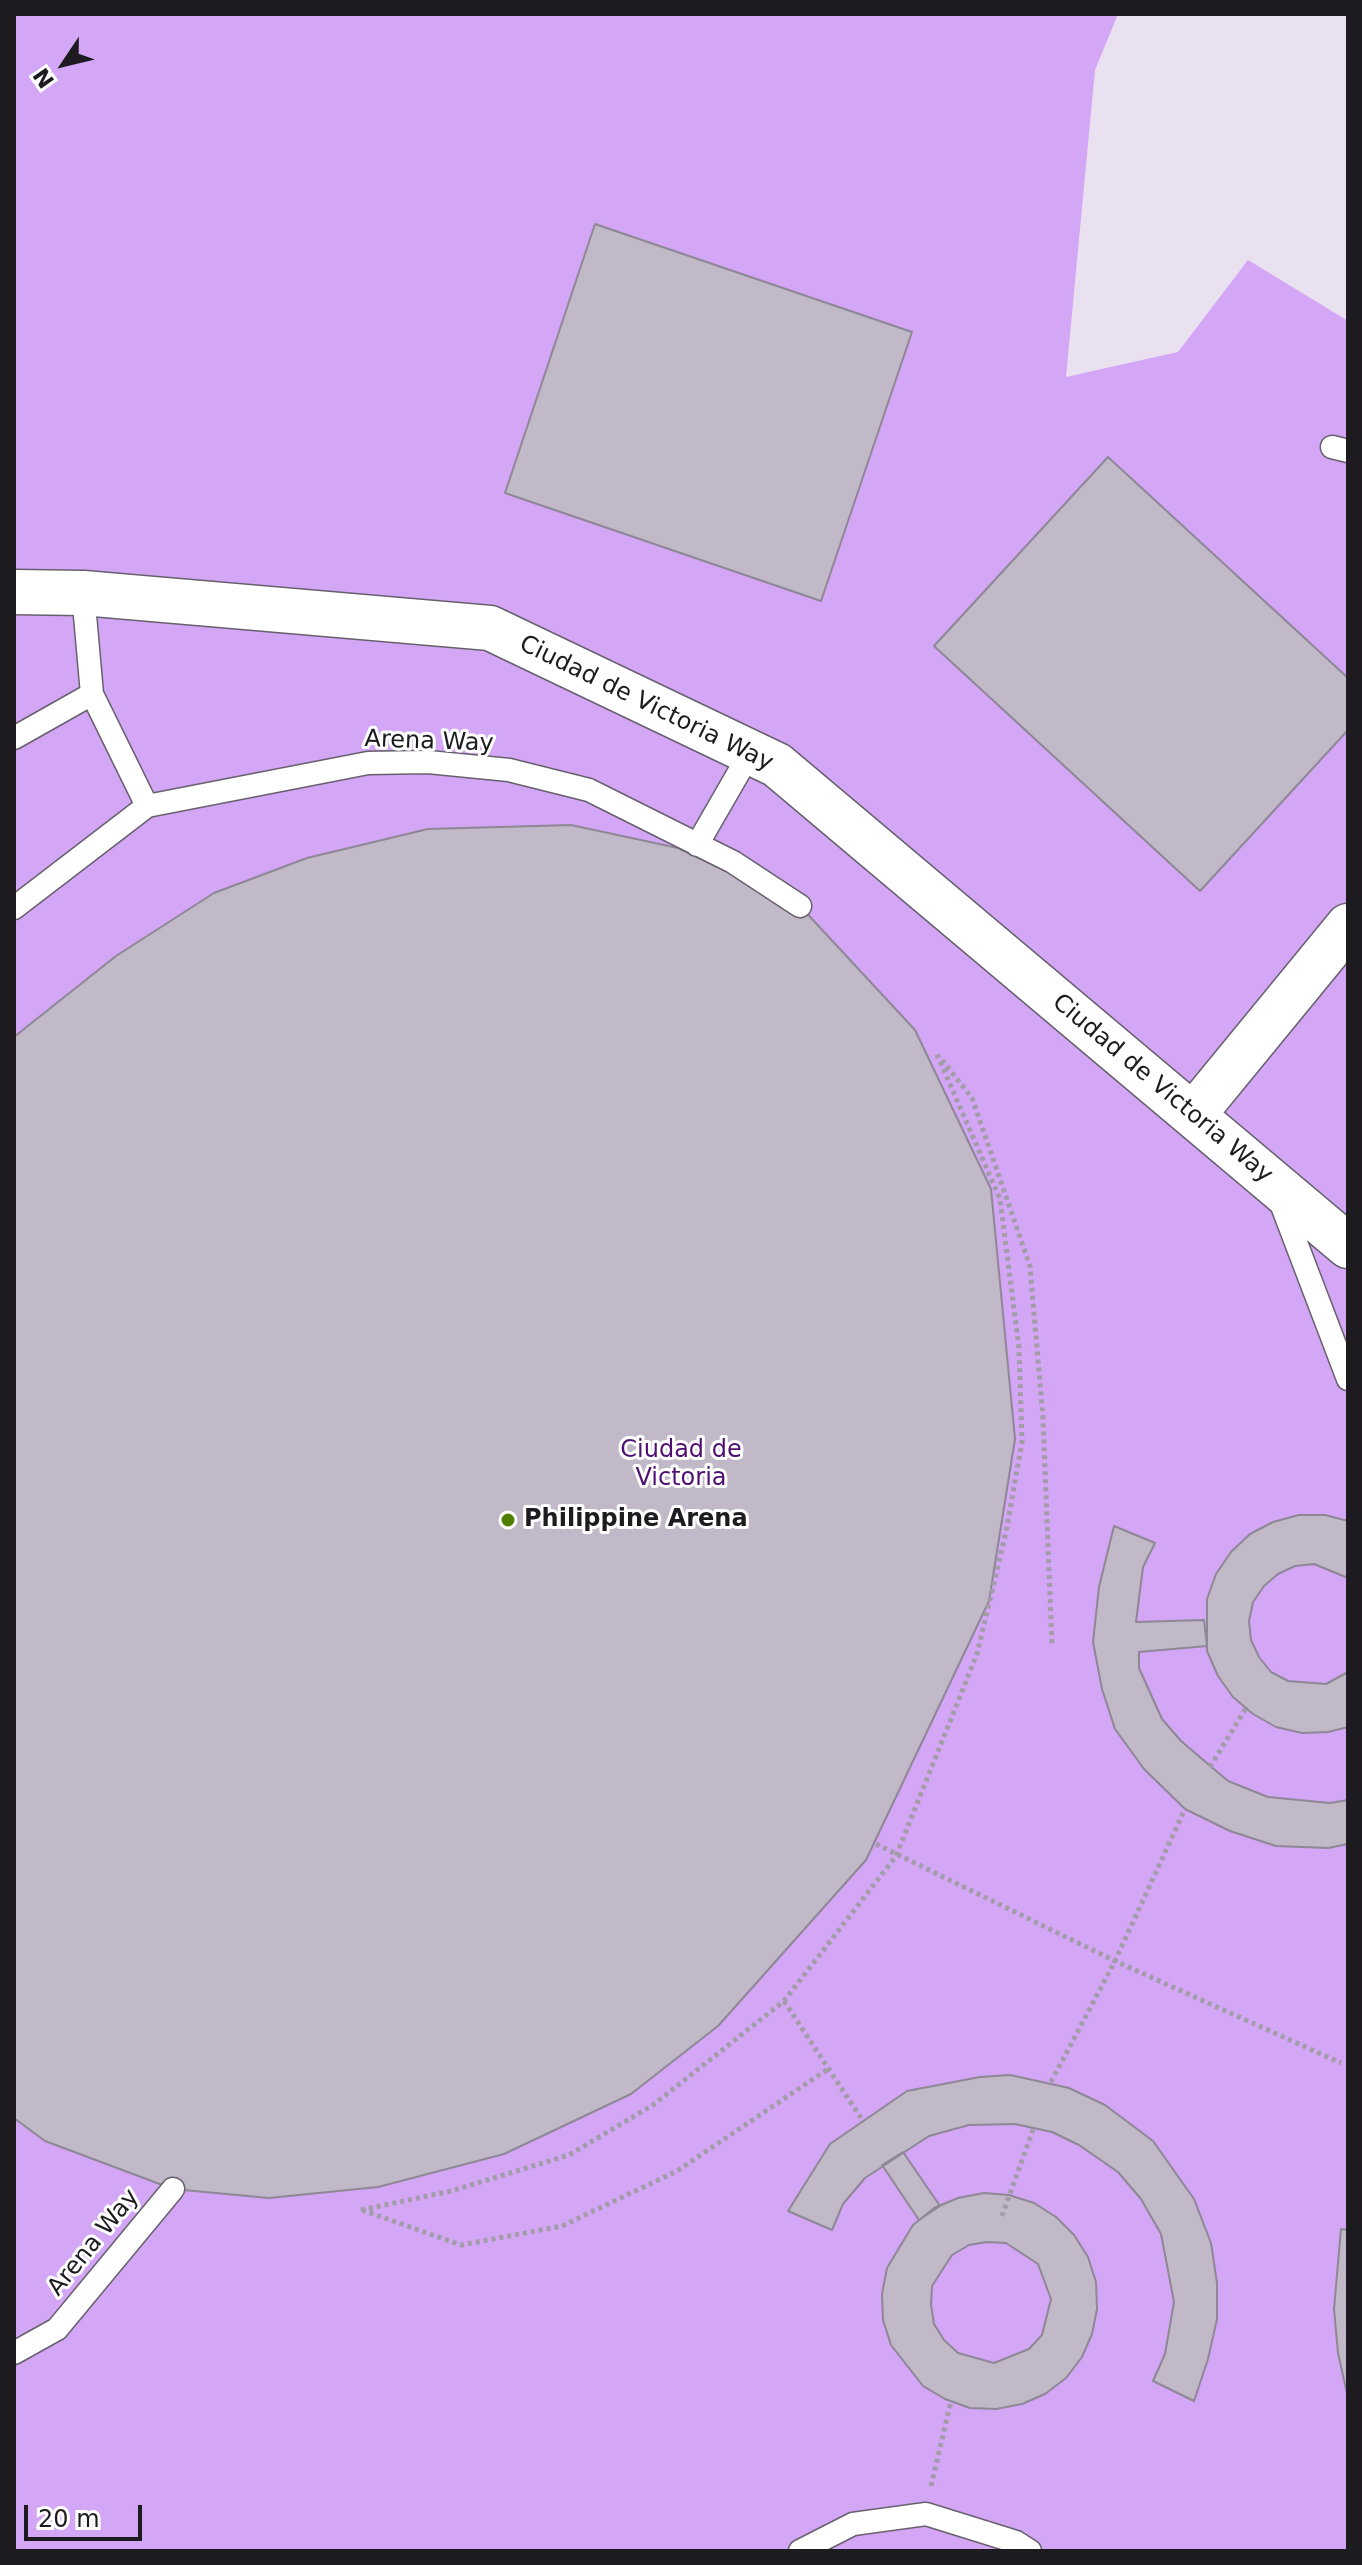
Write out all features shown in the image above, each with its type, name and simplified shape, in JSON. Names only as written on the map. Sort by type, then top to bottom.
[{"type":"street","name":"Ciudad de Victoria Way","points":[[14,592],[83,593],[490,628],[777,765],[1348,1246]]},
{"type":"street","points":[[1193,1115],[1348,926]]},
{"type":"lane","points":[[83,593],[92,694],[147,806]]},
{"type":"lane","points":[[14,738],[92,694]]},
{"type":"lane","points":[[697,845],[750,753]]},
{"type":"lane","name":"Arena Way","points":[[14,908],[147,806],[368,763],[428,762],[509,770],[589,790],[733,862],[800,906]]},
{"type":"lane","points":[[1273,1182],[1348,1379]]},
{"type":"lane","name":"Arena Way","points":[[14,2353],[57,2329],[173,2189]]},
{"type":"lane","points":[[800,2551],[853,2524],[926,2514],[1016,2542],[1030,2551]]},
{"type":"path","points":[[828,2069],[677,2171],[562,2226],[461,2245],[361,2210],[451,2191],[569,2155],[653,2105],[784,2001],[896,1856],[977,1654],[1006,1532],[1022,1442],[1019,1348],[1000,1199],[936,1052],[972,1098],[1030,1266],[1043,1418],[1052,1646]]},
{"type":"path","points":[[1210,1767],[1246,1708]]},
{"type":"path","points":[[1051,2082],[1115,1961],[1185,1809]]},
{"type":"path","points":[[876,1844],[1115,1961],[1341,2063]]},
{"type":"path","points":[[784,2001],[863,2121]]},
{"type":"path","points":[[1002,2216],[1034,2127]]},
{"type":"path","points":[[926,2514],[937,2452],[951,2401]]},
{"type":"green space","name":"Ciudad de Victoria","points":[[14,14],[1118,14],[1095,70],[1066,377],[1178,352],[1248,260],[1348,321],[1348,2551],[14,2551]]},
{"type":"building","points":[[595,224],[912,332],[821,601],[505,493]]},
{"type":"building","points":[[1108,457],[1348,678],[1348,730],[1200,891],[934,646]]},
{"type":"building","name":"Philippine Arena","points":[[571,825],[678,848],[800,906],[915,1030],[991,1189],[1015,1439],[989,1601],[866,1860],[718,2026],[631,2094],[504,2154],[378,2187],[269,2198],[173,2189],[45,2141],[14,2118],[14,1037],[116,956],[214,893],[307,858],[428,829]]},
{"type":"building","points":[[1299,1515],[1325,1515],[1348,1521],[1348,1578],[1314,1564],[1295,1566],[1278,1574],[1264,1586],[1253,1602],[1249,1621],[1251,1640],[1271,1672],[1288,1681],[1326,1684],[1348,1672],[1348,1727],[1328,1732],[1302,1733],[1276,1727],[1253,1714],[1233,1697],[1218,1676],[1207,1651],[1207,1599],[1216,1574],[1231,1552],[1250,1534],[1273,1522]]},
{"type":"building","points":[[1114,1526],[1155,1543],[1143,1567],[1136,1622],[1204,1620],[1207,1646],[1139,1652],[1139,1668],[1162,1719],[1181,1741],[1228,1781],[1268,1797],[1330,1803],[1348,1800],[1348,1844],[1328,1848],[1276,1846],[1230,1831],[1185,1809],[1144,1769],[1115,1729],[1102,1689],[1093,1642],[1099,1587]]},
{"type":"building","points":[[1010,2075],[1069,2088],[1105,2105],[1153,2141],[1194,2199],[1211,2243],[1217,2283],[1217,2319],[1194,2401],[1153,2381],[1165,2354],[1174,2302],[1161,2234],[1141,2199],[1118,2172],[1079,2145],[1052,2132],[1015,2124],[969,2125],[929,2136],[865,2178],[843,2204],[832,2230],[788,2211],[830,2144],[907,2091],[980,2077]]},
{"type":"building","points":[[903,2152],[940,2206],[919,2220],[882,2165]]},
{"type":"building","points":[[984,2193],[1009,2195],[1034,2203],[1056,2217],[1074,2235],[1088,2257],[1096,2282],[1097,2309],[1092,2334],[1082,2357],[1066,2378],[1045,2394],[1022,2404],[996,2409],[970,2408],[945,2399],[923,2386],[891,2345],[883,2320],[882,2294],[887,2268],[913,2225],[934,2208],[958,2198]],"holes":[[[1006,2243],[1038,2264],[1051,2299],[1042,2335],[1029,2349],[994,2363],[958,2353],[944,2340],[934,2324],[932,2286],[952,2255],[969,2245]]]},
{"type":"building","points":[[1341,2229],[1348,2230],[1348,2398],[1338,2353],[1334,2309]]},
{"type":"place","name":"Philippine Arena","points":[[508,1520]]}]
